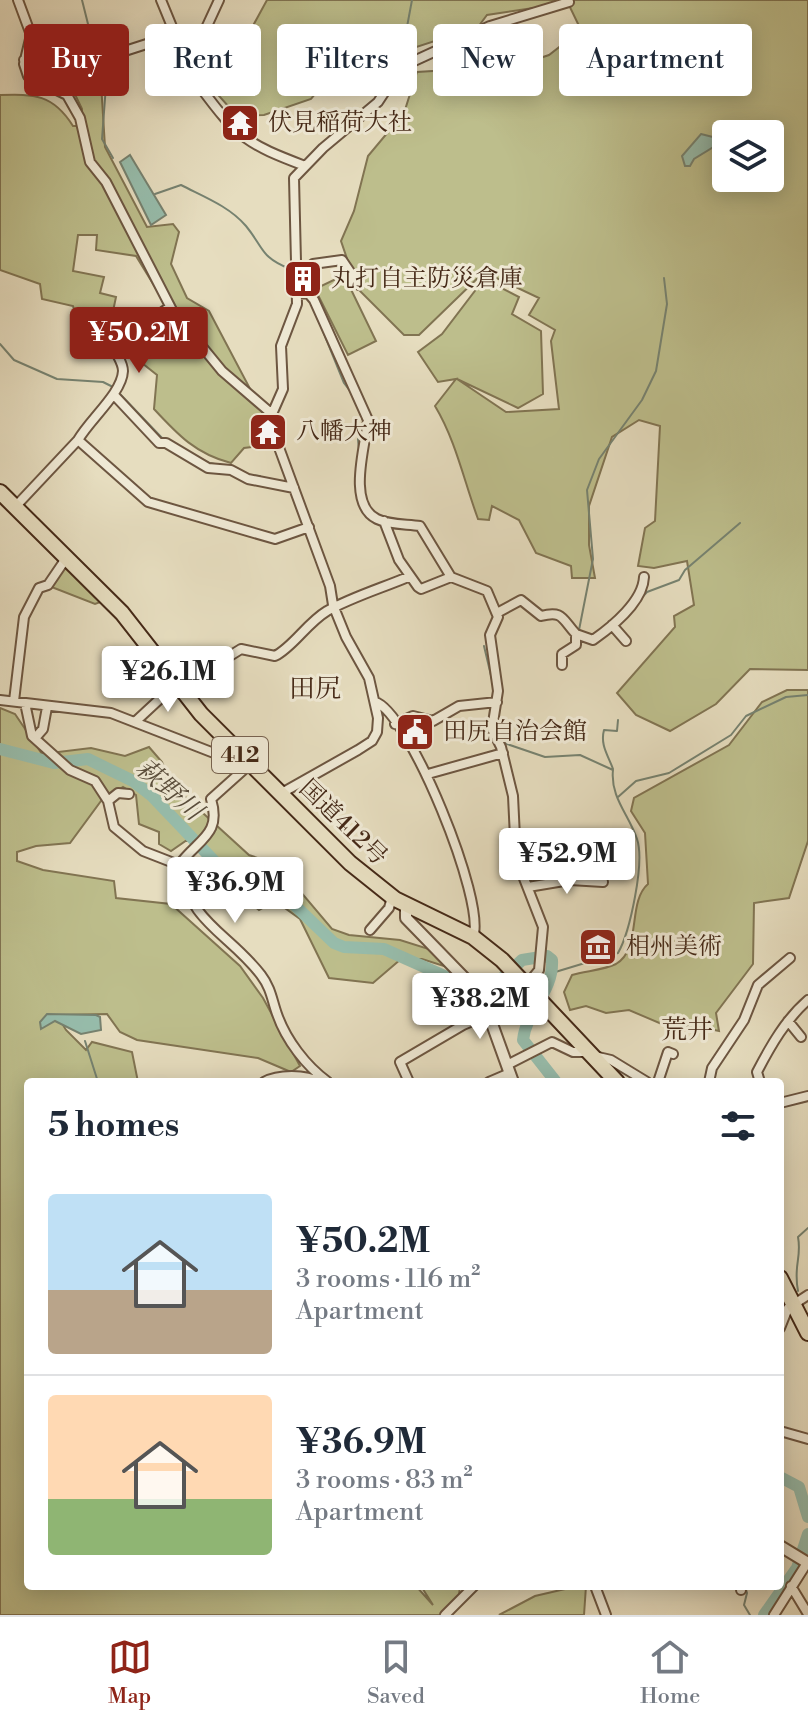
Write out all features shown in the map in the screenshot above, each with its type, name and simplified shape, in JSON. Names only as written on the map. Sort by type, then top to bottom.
[{"type":"highway","name":"国道412号","points":[[0,492],[133,624],[178,685],[236,751],[350,863],[392,897],[473,937],[507,965],[613,1078]]},
{"type":"highway","points":[[784,1285],[808,1333]]},
{"type":"street","points":[[18,0],[25,24]]},
{"type":"street","points":[[161,0],[171,24]]},
{"type":"street","points":[[214,24],[219,0]]},
{"type":"street","points":[[448,578],[420,526],[385,523],[369,512],[359,480],[361,440],[368,420],[355,386],[302,294],[295,269],[293,184],[305,166],[378,102],[401,67],[490,26],[569,2]]},
{"type":"street","points":[[68,96],[80,118],[90,162],[106,182],[170,307],[222,371],[272,414]]},
{"type":"street","points":[[207,96],[238,135],[255,147],[305,166]]},
{"type":"street","points":[[280,794],[372,741],[378,724],[364,665],[346,637],[334,608],[330,586],[274,434],[272,414],[282,398],[281,346],[302,294],[307,269],[313,264],[342,260],[359,285]]},
{"type":"street","points":[[15,507],[78,440],[90,419],[114,395],[123,371],[115,352],[115,340],[126,324],[151,319],[170,307]]},
{"type":"street","points":[[130,316],[151,319]]},
{"type":"street","points":[[114,395],[159,443],[166,443],[208,468],[231,470],[248,479],[294,488]]},
{"type":"street","points":[[78,440],[144,500],[275,539],[309,527]]},
{"type":"street","points":[[385,523],[408,577],[421,589],[448,578],[487,591],[497,613],[490,635],[495,702],[492,729],[500,746],[516,815],[514,850],[543,927],[540,964],[529,989]]},
{"type":"street","points":[[14,701],[24,617],[39,588],[48,585],[67,557]]},
{"type":"street","points":[[136,721],[178,685],[241,649],[275,656],[280,654],[300,631],[334,608],[408,577]]},
{"type":"street","points":[[576,634],[593,640],[612,625],[642,591],[645,579]]},
{"type":"street","points":[[497,613],[521,600],[541,616],[555,612],[563,615],[576,634],[576,645],[562,654],[562,665]]},
{"type":"street","points":[[612,625],[626,641]]},
{"type":"street","points":[[0,700],[111,713],[219,755],[236,751]]},
{"type":"street","points":[[375,702],[380,703],[428,774],[468,876],[475,910],[473,937]]},
{"type":"street","points":[[395,724],[413,716],[433,721],[459,706],[495,702]]},
{"type":"street","points":[[25,703],[29,731],[70,770],[95,781],[108,801],[114,827],[143,851],[179,865]]},
{"type":"street","points":[[36,737],[43,729],[47,707]]},
{"type":"street","points":[[428,774],[500,746]]},
{"type":"street","points":[[179,865],[205,839],[215,812],[211,799],[250,764]]},
{"type":"street","points":[[108,801],[118,793],[129,794]]},
{"type":"street","points":[[179,865],[192,905],[260,974],[298,1051],[310,1068],[323,1078]]},
{"type":"street","points":[[528,887],[570,880],[603,882]]},
{"type":"street","points":[[375,926],[389,908],[392,897]]},
{"type":"street","points":[[406,905],[406,918],[474,988],[489,1014],[510,1073]]},
{"type":"street","points":[[710,1078],[712,1068],[744,1020],[758,985],[790,958]]},
{"type":"street","points":[[759,1078],[757,1072],[788,1021],[808,1000]]},
{"type":"street","points":[[407,1078],[400,1062],[463,1025],[489,1014]]},
{"type":"street","points":[[788,1021],[801,1037]]},
{"type":"street","points":[[510,1073],[523,1056],[552,1042],[573,1052],[604,1056],[640,1078]]},
{"type":"street","points":[[659,1078],[668,1052]]},
{"type":"street","points":[[279,1078],[311,1078]]},
{"type":"street","points":[[784,1102],[808,1096]]},
{"type":"street","points":[[784,1318],[788,1308],[808,1295]]},
{"type":"street","points":[[784,1432],[808,1439]]},
{"type":"street","points":[[774,1615],[808,1563],[784,1548]]},
{"type":"street","points":[[791,1586],[808,1614]]},
{"type":"street","points":[[445,1615],[470,1590]]},
{"type":"street","points":[[597,1590],[606,1615]]},
{"type":"shaded area","points":[[267,0],[808,0],[808,670],[750,669],[716,704],[670,731],[636,715],[617,693],[675,627],[674,616],[694,605],[687,561],[654,568],[638,566],[645,528],[655,521],[660,426],[639,420],[612,437],[589,506],[589,545],[595,578],[572,578],[571,566],[536,553],[519,520],[492,506],[489,520],[478,519],[454,447],[435,406],[456,379],[438,382],[418,352],[442,334],[484,279],[519,297],[512,314],[541,331],[543,394],[518,408],[457,379],[506,412],[559,409],[551,341],[555,330],[529,315],[539,298],[484,272],[419,335],[404,335],[357,288],[341,241],[354,211],[368,156],[404,113],[409,96],[417,96],[417,72],[433,71],[433,96],[543,96],[543,57],[559,47],[559,96],[752,96],[752,24],[578,24],[567,1],[541,11],[533,8],[487,15],[480,24],[433,24],[433,42],[417,47],[417,24],[277,24],[277,96],[313,96],[264,115],[237,116],[219,96],[261,96],[261,24],[254,24]]},
{"type":"shaded area","points":[[0,95],[42,98],[66,115],[73,126],[81,126],[82,109],[76,96],[102,96],[105,147],[147,227],[173,224],[179,232],[171,264],[187,298],[209,311],[267,421],[269,445],[244,448],[231,463],[198,449],[154,409],[157,375],[123,348],[78,324],[73,306],[42,299],[40,284],[0,270]],"holes":[[[78,235],[97,235],[96,250],[136,256],[166,305],[146,320],[112,316],[116,297],[100,293],[104,277],[73,271]]]},
{"type":"shaded area","points":[[701,134],[712,137],[712,148],[694,159],[690,166],[685,166],[682,156]]},
{"type":"shaded area","points":[[130,155],[166,215],[151,225],[120,162]]},
{"type":"shaded area","points":[[344,275],[376,341],[348,355],[315,289]]},
{"type":"shaded area","points":[[65,563],[103,601],[95,604],[49,586]]},
{"type":"shaded area","points":[[787,690],[808,690],[808,841],[789,898],[754,903],[753,964],[716,1013],[719,1031],[690,1025],[671,1028],[629,1010],[606,1013],[586,1006],[570,1010],[564,992],[572,975],[616,964],[629,948],[638,902],[648,884],[645,833],[631,811],[634,798],[729,745],[762,702]]},
{"type":"shaded area","points":[[0,708],[15,714],[42,754],[91,748],[125,756],[149,747],[162,762],[171,784],[249,855],[278,865],[332,929],[349,935],[400,940],[432,950],[447,967],[422,959],[401,959],[373,983],[329,978],[300,919],[275,901],[259,910],[244,898],[246,890],[229,866],[187,840],[171,851],[159,844],[159,832],[139,824],[136,795],[123,787],[101,801],[70,843],[36,846],[17,852],[17,861],[43,870],[114,881],[116,898],[171,904],[240,966],[263,998],[300,1066],[291,1072],[258,1058],[137,1040],[120,1032],[107,1014],[57,1015],[66,1030],[86,1050],[92,1042],[132,1052],[137,1078],[24,1078],[24,1590],[420,1590],[433,1605],[424,1590],[460,1590],[459,1595],[440,1615],[0,1615]]},
{"type":"shaded area","points":[[47,1014],[96,1015],[100,1017],[101,1030],[81,1034],[55,1021],[41,1029],[40,1022]]},
{"type":"shaded area","points":[[561,1590],[586,1590],[584,1615],[499,1615],[535,1596]]},
{"type":"waterway","points":[[82,0],[88,24]]},
{"type":"waterway","points":[[408,24],[412,0]]},
{"type":"waterway","points":[[105,96],[102,139],[113,158]]},
{"type":"waterway","points":[[155,194],[181,185],[215,202],[246,226],[268,256],[290,269]]},
{"type":"waterway","points":[[579,630],[593,559],[587,490],[599,459],[642,400],[656,371],[667,304],[664,278]]},
{"type":"waterway","points":[[316,314],[344,383],[353,395]]},
{"type":"waterway","points":[[0,344],[14,360],[57,379],[103,382],[113,387]]},
{"type":"waterway","points":[[120,394],[163,439]]},
{"type":"waterway","points":[[359,451],[358,439],[364,427]]},
{"type":"waterway","points":[[190,453],[209,463],[232,467]]},
{"type":"waterway","points":[[249,475],[260,476]]},
{"type":"waterway","points":[[366,516],[377,523]]},
{"type":"waterway","points":[[636,604],[647,592],[679,580],[685,570],[740,523]]},
{"type":"waterway","points":[[484,646],[493,684]]},
{"type":"waterway","points":[[618,797],[636,781],[669,773],[731,735],[746,716],[786,697],[808,695]]},
{"type":"waterway","points":[[490,717],[487,728],[491,737]]},
{"type":"waterway","points":[[613,769],[603,735],[604,730],[617,731],[618,720]]},
{"type":"waterway","points":[[504,743],[545,757],[580,755],[613,770],[614,789],[637,839],[639,864],[635,897],[618,953],[552,973]]},
{"type":"waterway","name":"萩野川","points":[[0,749],[54,763],[88,759],[133,781],[152,796],[217,864],[255,886],[285,896],[334,943],[344,947],[384,949],[467,986],[484,988],[496,984],[522,960],[547,956],[552,960],[549,982],[529,1020],[523,1040],[553,1078]]},
{"type":"waterway","points":[[85,1041],[97,1078]]},
{"type":"waterway","points":[[798,1291],[798,1237],[808,1228]]},
{"type":"waterway","name":"萩野川","points":[[784,1479],[799,1487],[808,1517]]},
{"type":"waterway","name":"萩野川","points":[[784,1587],[797,1568],[808,1534]]},
{"type":"waterway","points":[[746,1590],[744,1605],[750,1615]]},
{"type":"waterway","name":"萩野川","points":[[764,1615],[782,1590]]},
{"type":"place","name":"伏見稲荷大社","points":[[240,123]]},
{"type":"place","name":"丸打自主防災倉庫","points":[[303,279]]},
{"type":"place","name":"八幡大神","points":[[268,432]]},
{"type":"place","name":"田尻自治会館","points":[[415,732]]},
{"type":"place","name":"相州美術","points":[[598,947]]},
{"type":"district","name":"田尻","points":[[315,689]]},
{"type":"district","name":"荒井","points":[[687,1030]]}]
